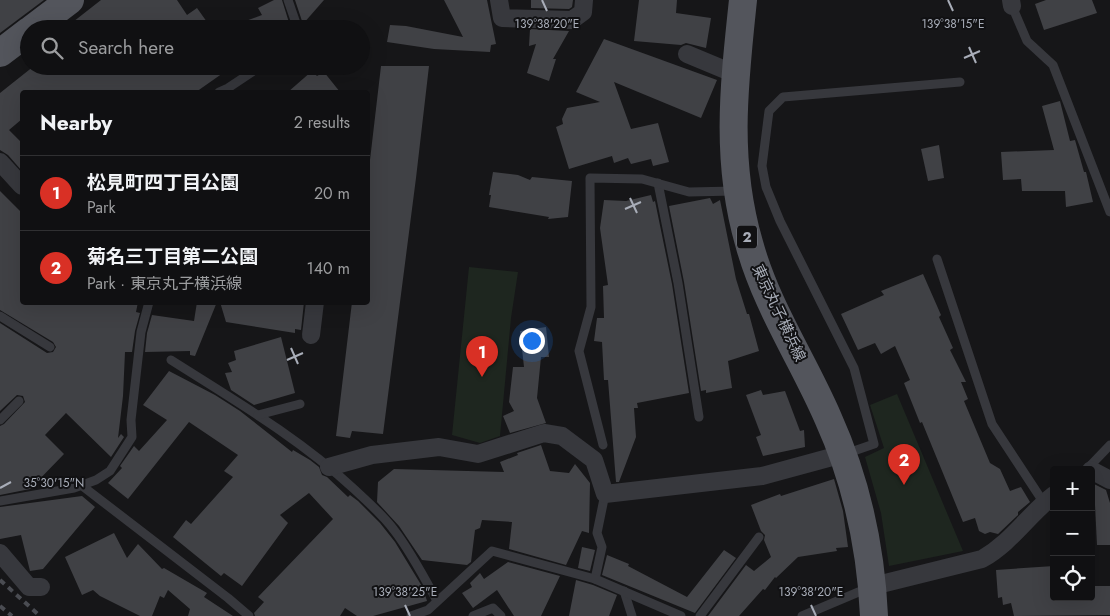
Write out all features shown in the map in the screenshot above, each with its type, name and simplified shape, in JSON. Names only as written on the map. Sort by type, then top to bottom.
[{"type":"main road","points":[[44,20],[70,0]]},
{"type":"main road","name":"東京丸子横浜線","points":[[743,0],[735,74],[732,126],[738,191],[749,244],[761,280],[829,419],[843,454],[860,517],[873,586],[874,616]]},
{"type":"main road","points":[[0,53],[20,38]]},
{"type":"street","points":[[499,0],[502,18],[572,20],[582,12],[584,0]]},
{"type":"street","points":[[686,54],[735,74]]},
{"type":"street","points":[[0,162],[20,184]]},
{"type":"street","points":[[310,335],[315,305]]},
{"type":"street","points":[[329,466],[372,455],[439,447],[478,454],[544,433],[562,436],[594,460],[605,494],[762,476],[843,454]]},
{"type":"street","points":[[1095,472],[1110,480]]},
{"type":"street","points":[[873,586],[982,559],[993,553],[1016,534],[1049,499]]},
{"type":"street","points":[[0,553],[28,587],[41,587]]},
{"type":"lane","points":[[288,0],[295,20]]},
{"type":"lane","points":[[1012,3],[1027,41],[1053,65],[1110,212]]},
{"type":"lane","points":[[224,90],[248,75]]},
{"type":"lane","points":[[843,454],[874,444],[854,368],[780,221],[766,187],[762,166],[769,111],[783,97],[960,82]]},
{"type":"lane","points":[[603,445],[579,351],[591,307],[590,178],[642,179],[689,192],[738,191]]},
{"type":"lane","points":[[658,184],[678,283],[699,417]]},
{"type":"lane","points":[[937,259],[992,424],[1049,499]]},
{"type":"lane","points":[[0,501],[74,488],[96,480],[110,471],[132,437],[131,420],[141,332],[149,305]]},
{"type":"lane","points":[[0,316],[50,348]]},
{"type":"lane","points":[[171,360],[258,415],[329,466],[393,528],[412,555],[437,601]]},
{"type":"lane","points":[[0,420],[19,401]]},
{"type":"lane","points":[[258,415],[300,404]]},
{"type":"lane","points":[[1092,466],[1110,446]]},
{"type":"lane","points":[[81,485],[249,616]]},
{"type":"lane","points":[[595,579],[602,547],[597,533],[605,494]]},
{"type":"lane","points":[[700,616],[759,537]]},
{"type":"lane","points":[[411,616],[428,610],[492,551],[595,579],[681,616]]},
{"type":"lane","points":[[802,616],[873,586]]},
{"type":"lane","points":[[624,591],[632,616]]},
{"type":"lane","points":[[473,616],[493,608],[501,616]]},
{"type":"shaded area","points":[[469,267],[518,272],[511,318],[500,436],[480,443],[452,435]]},
{"type":"shaded area","points":[[897,394],[963,551],[889,566],[881,513],[865,457],[884,448],[870,405]]},
{"type":"building","points":[[0,0],[44,0],[0,33]]},
{"type":"building","points":[[101,0],[177,0],[187,15],[197,8],[206,20],[75,20]]},
{"type":"building","points":[[274,0],[282,0],[288,20],[248,20],[262,15],[258,8]]},
{"type":"building","points":[[295,0],[324,0],[306,20],[302,20]]},
{"type":"building","points":[[444,0],[487,0],[496,44],[491,45],[490,52],[434,49],[387,42],[390,25],[406,26],[463,37]]},
{"type":"building","points":[[531,0],[573,0],[572,7],[569,9],[531,8]]},
{"type":"building","points":[[639,0],[677,0],[676,13],[711,18],[706,48],[686,43],[681,45],[634,41]]},
{"type":"building","points":[[1046,0],[1092,0],[1097,13],[1044,30],[1035,4]]},
{"type":"building","points":[[530,29],[569,31],[553,59],[556,59],[549,81],[527,73],[536,44],[529,46]]},
{"type":"building","points":[[604,39],[717,80],[701,118],[614,82],[631,129],[658,123],[669,162],[653,166],[651,159],[631,164],[628,158],[614,163],[612,156],[569,169],[556,127],[563,124],[562,119],[567,108],[600,102],[576,92]]},
{"type":"building","points":[[381,66],[429,66],[383,434],[352,431],[350,438],[336,436],[352,305],[370,305],[370,160]]},
{"type":"building","points":[[23,75],[220,75],[199,90],[20,90],[20,121],[9,130],[20,141],[20,169],[8,155],[0,150],[0,93]]},
{"type":"building","points":[[307,75],[326,75],[338,90],[290,90]]},
{"type":"building","points":[[1060,101],[1070,141],[1075,140],[1084,172],[1086,172],[1093,202],[1066,207],[1065,191],[1022,191],[1021,179],[1003,180],[1001,152],[1054,150],[1042,106]]},
{"type":"building","points":[[939,145],[944,178],[928,181],[921,149]]},
{"type":"building","points":[[493,172],[518,175],[530,180],[532,177],[572,181],[568,217],[548,219],[549,217],[489,207]]},
{"type":"building","points":[[0,191],[20,211],[20,305],[137,305],[136,312],[140,313],[132,352],[125,352],[123,396],[118,438],[121,434],[124,437],[111,457],[66,413],[45,435],[64,454],[30,489],[0,495],[0,426],[25,402],[23,396],[17,395],[0,411],[0,323],[47,353],[53,352],[56,347],[53,342],[0,310]]},
{"type":"building","points":[[651,195],[653,202],[655,201],[672,284],[689,393],[637,403],[638,408],[634,408],[636,437],[619,482],[616,482],[608,380],[604,380],[602,342],[594,341],[597,318],[604,318],[603,286],[608,285],[600,228],[604,200],[626,201]]},
{"type":"building","points":[[710,198],[713,204],[720,200],[736,279],[747,314],[749,314],[759,351],[728,361],[732,388],[706,393],[706,390],[701,391],[684,282],[669,206]]},
{"type":"building","points":[[923,274],[953,348],[950,350],[966,382],[961,382],[968,399],[964,401],[990,463],[1000,469],[1010,491],[1021,487],[1030,502],[998,534],[990,532],[985,534],[979,531],[975,518],[963,522],[904,383],[910,380],[895,346],[881,354],[875,343],[858,350],[841,314],[884,295],[881,291]]},
{"type":"building","points":[[197,305],[216,305],[195,356],[190,355],[190,351],[145,352],[147,333],[152,315],[194,321]]},
{"type":"building","points":[[221,305],[304,305],[301,330],[295,329],[295,333],[226,322]]},
{"type":"building","points":[[546,327],[549,357],[541,357],[537,398],[546,423],[510,433],[503,416],[514,411],[509,402],[513,367],[524,367],[520,331]]},
{"type":"building","points":[[281,337],[295,393],[254,405],[231,390],[225,373],[232,372],[228,363],[236,360],[234,351]]},
{"type":"building","points":[[169,371],[215,395],[240,411],[292,452],[293,450],[310,460],[319,467],[322,475],[327,477],[348,497],[350,495],[358,501],[380,523],[395,542],[423,588],[427,601],[373,616],[357,616],[345,608],[340,616],[255,616],[254,613],[264,602],[258,597],[333,519],[309,493],[280,515],[288,523],[242,586],[224,573],[221,576],[173,537],[186,520],[191,524],[233,477],[224,471],[238,455],[189,422],[128,499],[108,483],[122,468],[120,466],[134,446],[139,451],[167,420],[143,405]]},
{"type":"building","points":[[761,390],[763,395],[785,391],[800,431],[804,430],[805,447],[763,456],[756,437],[761,435],[746,395]]},
{"type":"building","points":[[541,445],[550,471],[569,473],[575,464],[590,483],[589,533],[582,531],[566,565],[509,549],[512,522],[482,520],[480,528],[475,530],[471,562],[467,565],[422,560],[399,526],[377,502],[378,482],[394,469],[504,472],[500,462],[518,455],[517,453]]},
{"type":"building","points":[[834,479],[843,511],[848,547],[836,548],[837,551],[798,557],[775,577],[765,590],[763,589],[739,616],[708,616],[746,565],[754,571],[771,557],[764,540],[765,535],[761,531],[751,505],[780,494],[781,496]]},
{"type":"building","points":[[1095,484],[1106,490],[1110,503],[1110,545],[1097,545]]},
{"type":"building","points":[[82,496],[95,507],[43,569],[30,571],[21,535],[0,539],[0,507]]},
{"type":"building","points":[[114,533],[127,558],[138,544],[162,569],[164,568],[207,593],[204,597],[233,616],[188,616],[190,609],[168,590],[164,598],[160,596],[152,616],[140,616],[100,596],[93,590],[82,595],[65,557]]},
{"type":"building","points":[[582,547],[595,550],[590,571],[578,568]]},
{"type":"building","points":[[724,550],[736,558],[695,613],[602,575],[607,555],[629,564],[628,566],[687,597]]},
{"type":"building","points":[[508,562],[560,576],[541,616],[514,616],[497,590],[473,608],[462,593],[472,587],[470,583],[480,573],[484,579]]},
{"type":"building","points":[[1050,566],[1050,601],[1095,601],[1095,586],[1110,586],[1110,615],[1014,616],[1011,603],[1003,605],[1002,597],[998,598],[996,570]]},
{"type":"building","points":[[576,580],[617,595],[609,616],[569,616]]},
{"type":"railway","points":[[0,580],[40,616]]},
{"type":"railway","points":[[0,606],[12,616]]},
{"type":"place","name":"松見町四丁目公園","points":[[482,377]]},
{"type":"place","name":"菊名三丁目第二公園","points":[[904,485]]}]
